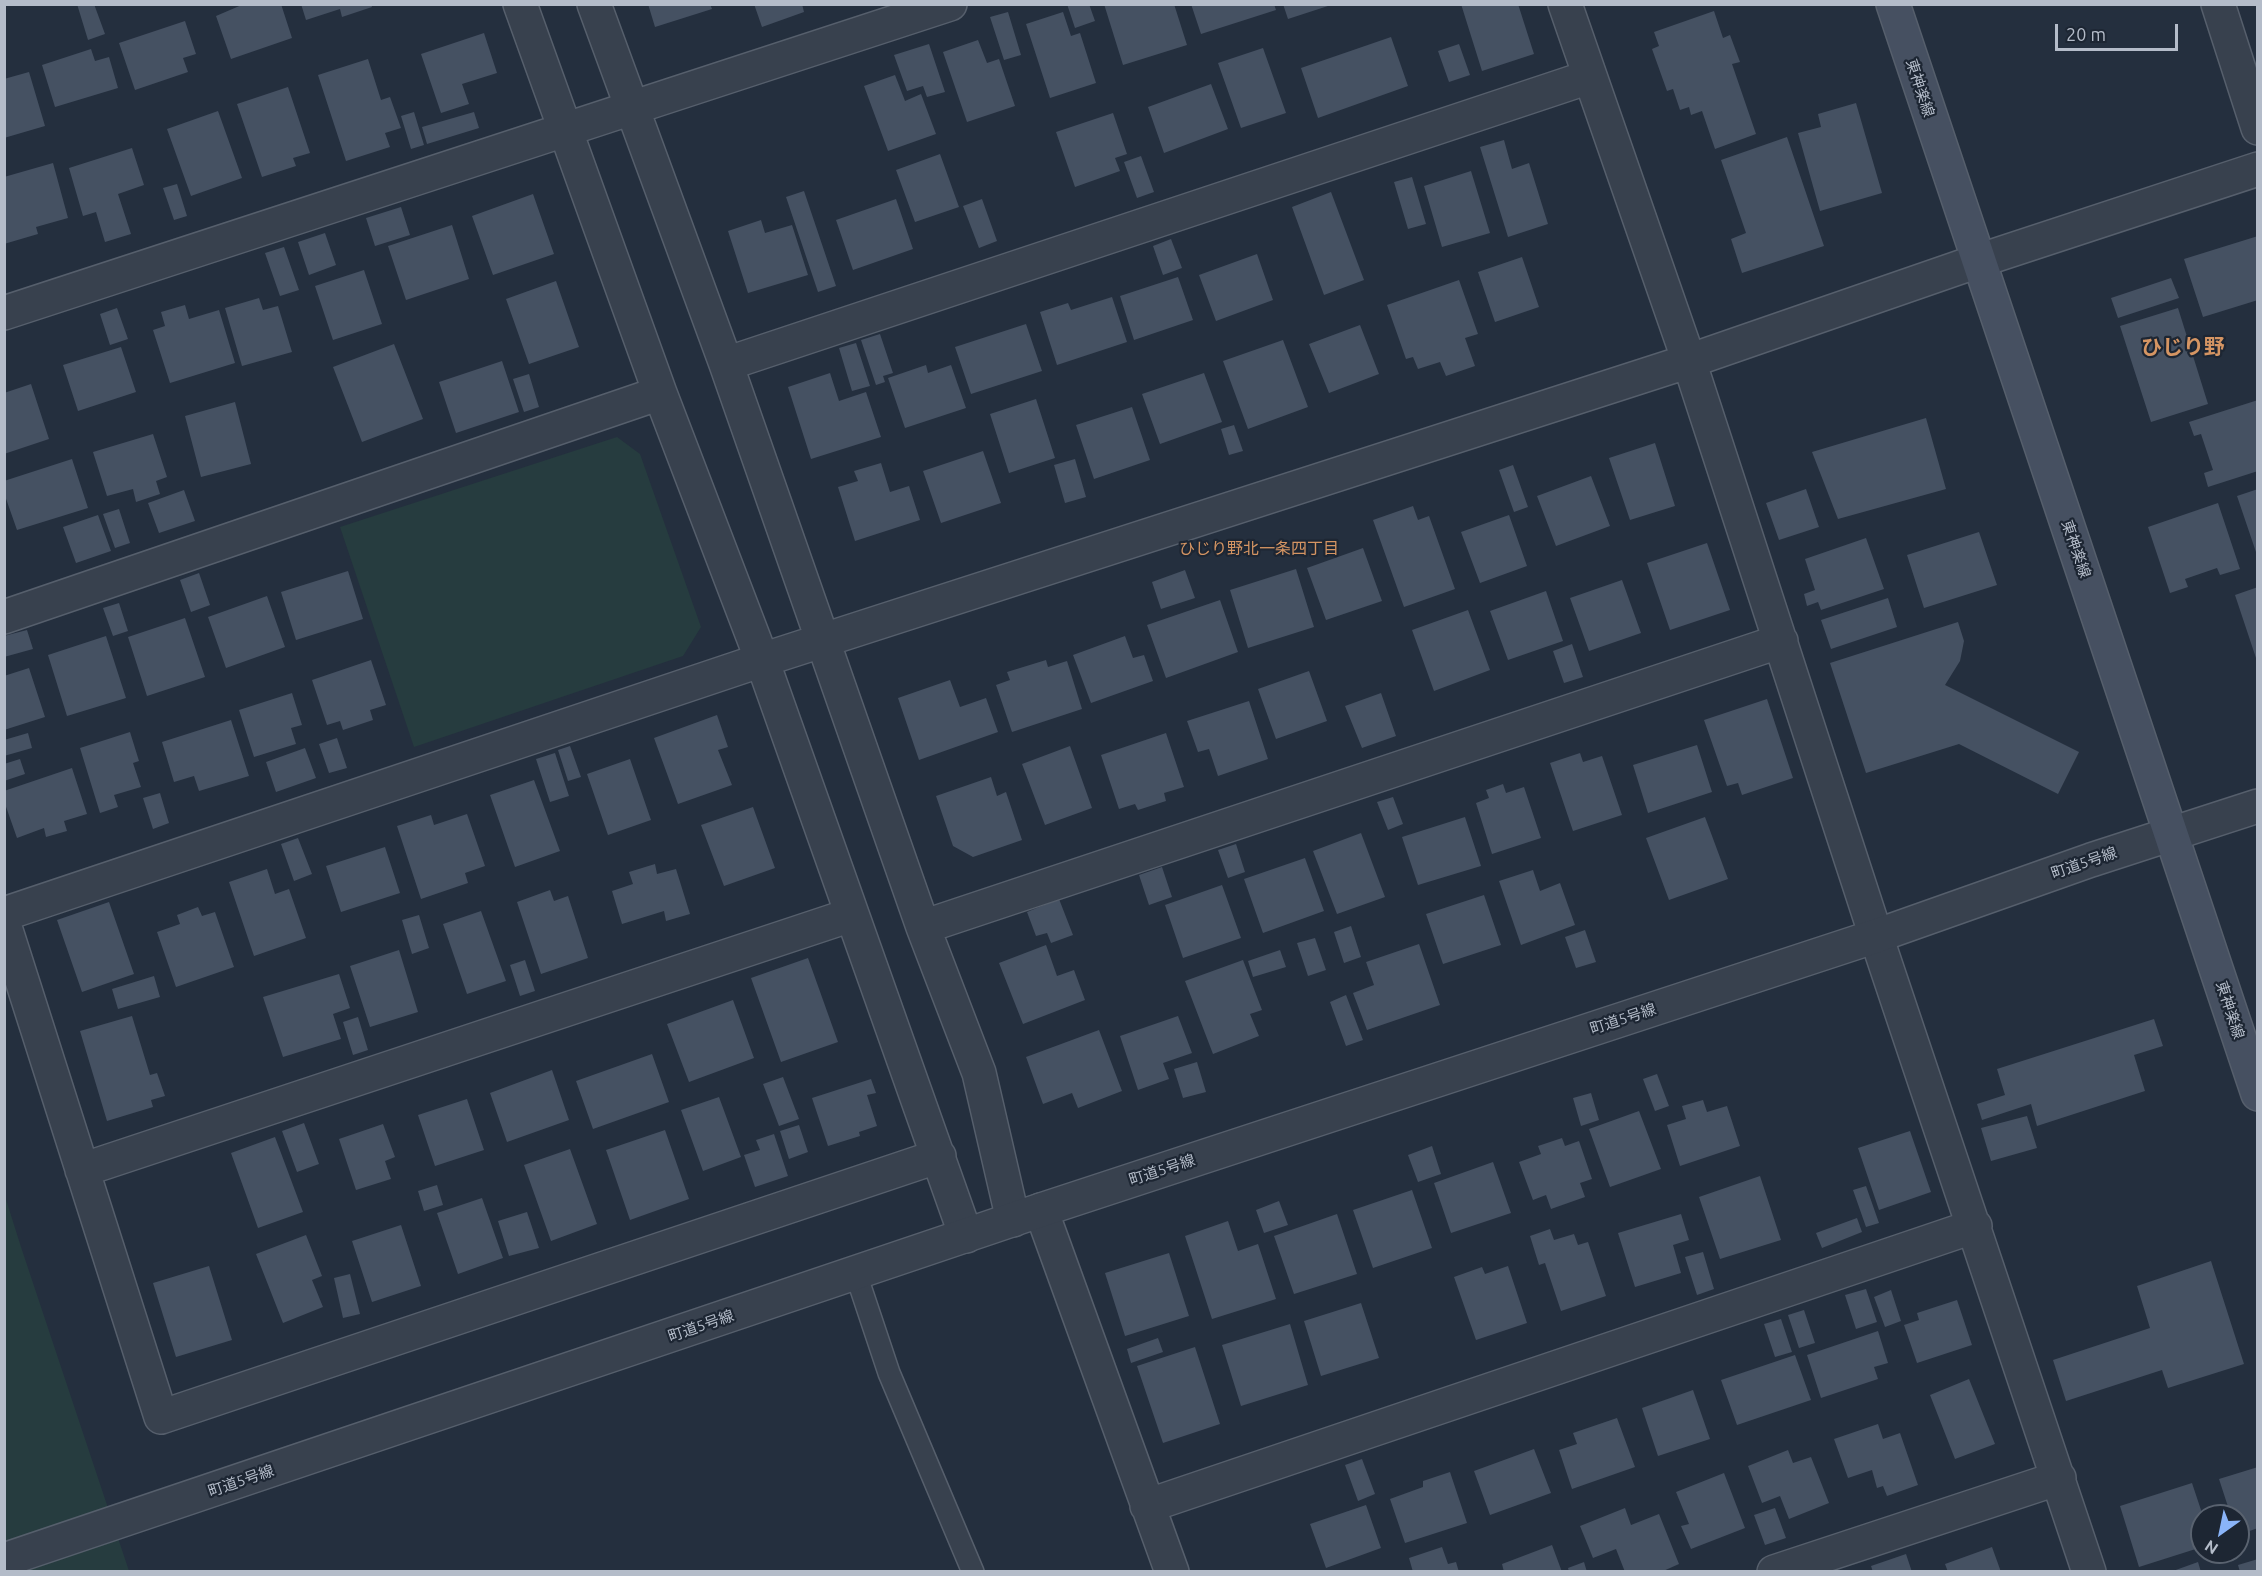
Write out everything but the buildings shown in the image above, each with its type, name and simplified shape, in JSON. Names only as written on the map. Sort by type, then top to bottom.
[{"type":"main road","name":"東神楽線","points":[[1893,4],[2258,1094]]},
{"type":"street","points":[[520,4],[660,393],[762,660],[966,1236]]},
{"type":"street","points":[[594,4],[726,364],[822,642],[923,927],[979,1073],[1027,1215],[1172,1572]]},
{"type":"street","points":[[4,313],[950,4]]},
{"type":"street","points":[[1565,4],[1689,361],[1876,936],[2089,1572]]},
{"type":"street","points":[[2218,4],[2258,128]]},
{"type":"street","points":[[726,364],[1589,77]]},
{"type":"street","points":[[4,914],[762,660],[1689,361],[1978,261],[2258,169]]},
{"type":"street","points":[[4,617],[660,393]]},
{"type":"street","points":[[923,927],[1781,641]]},
{"type":"street","name":"町道5号線","points":[[18,1556],[1027,1215],[1876,936],[2258,806]]},
{"type":"street","points":[[82,1170],[851,915]]},
{"type":"street","points":[[4,924],[161,1417],[939,1156]]},
{"type":"street","points":[[1146,1506],[1975,1226]]},
{"type":"street","points":[[1774,1572],[2059,1478]]},
{"type":"lane","points":[[856,1274],[889,1373],[973,1572]]},
{"type":"green space","points":[[617,437],[640,454],[701,627],[683,656],[414,747],[340,527]]},
{"type":"green space","points":[[4,1193],[21,1247],[129,1571],[5,1571]]},
{"type":"district","name":"ひじり野","points":[[2183,347]]},
{"type":"district","name":"ひじり野北一条四丁目","points":[[1259,549]]}]
